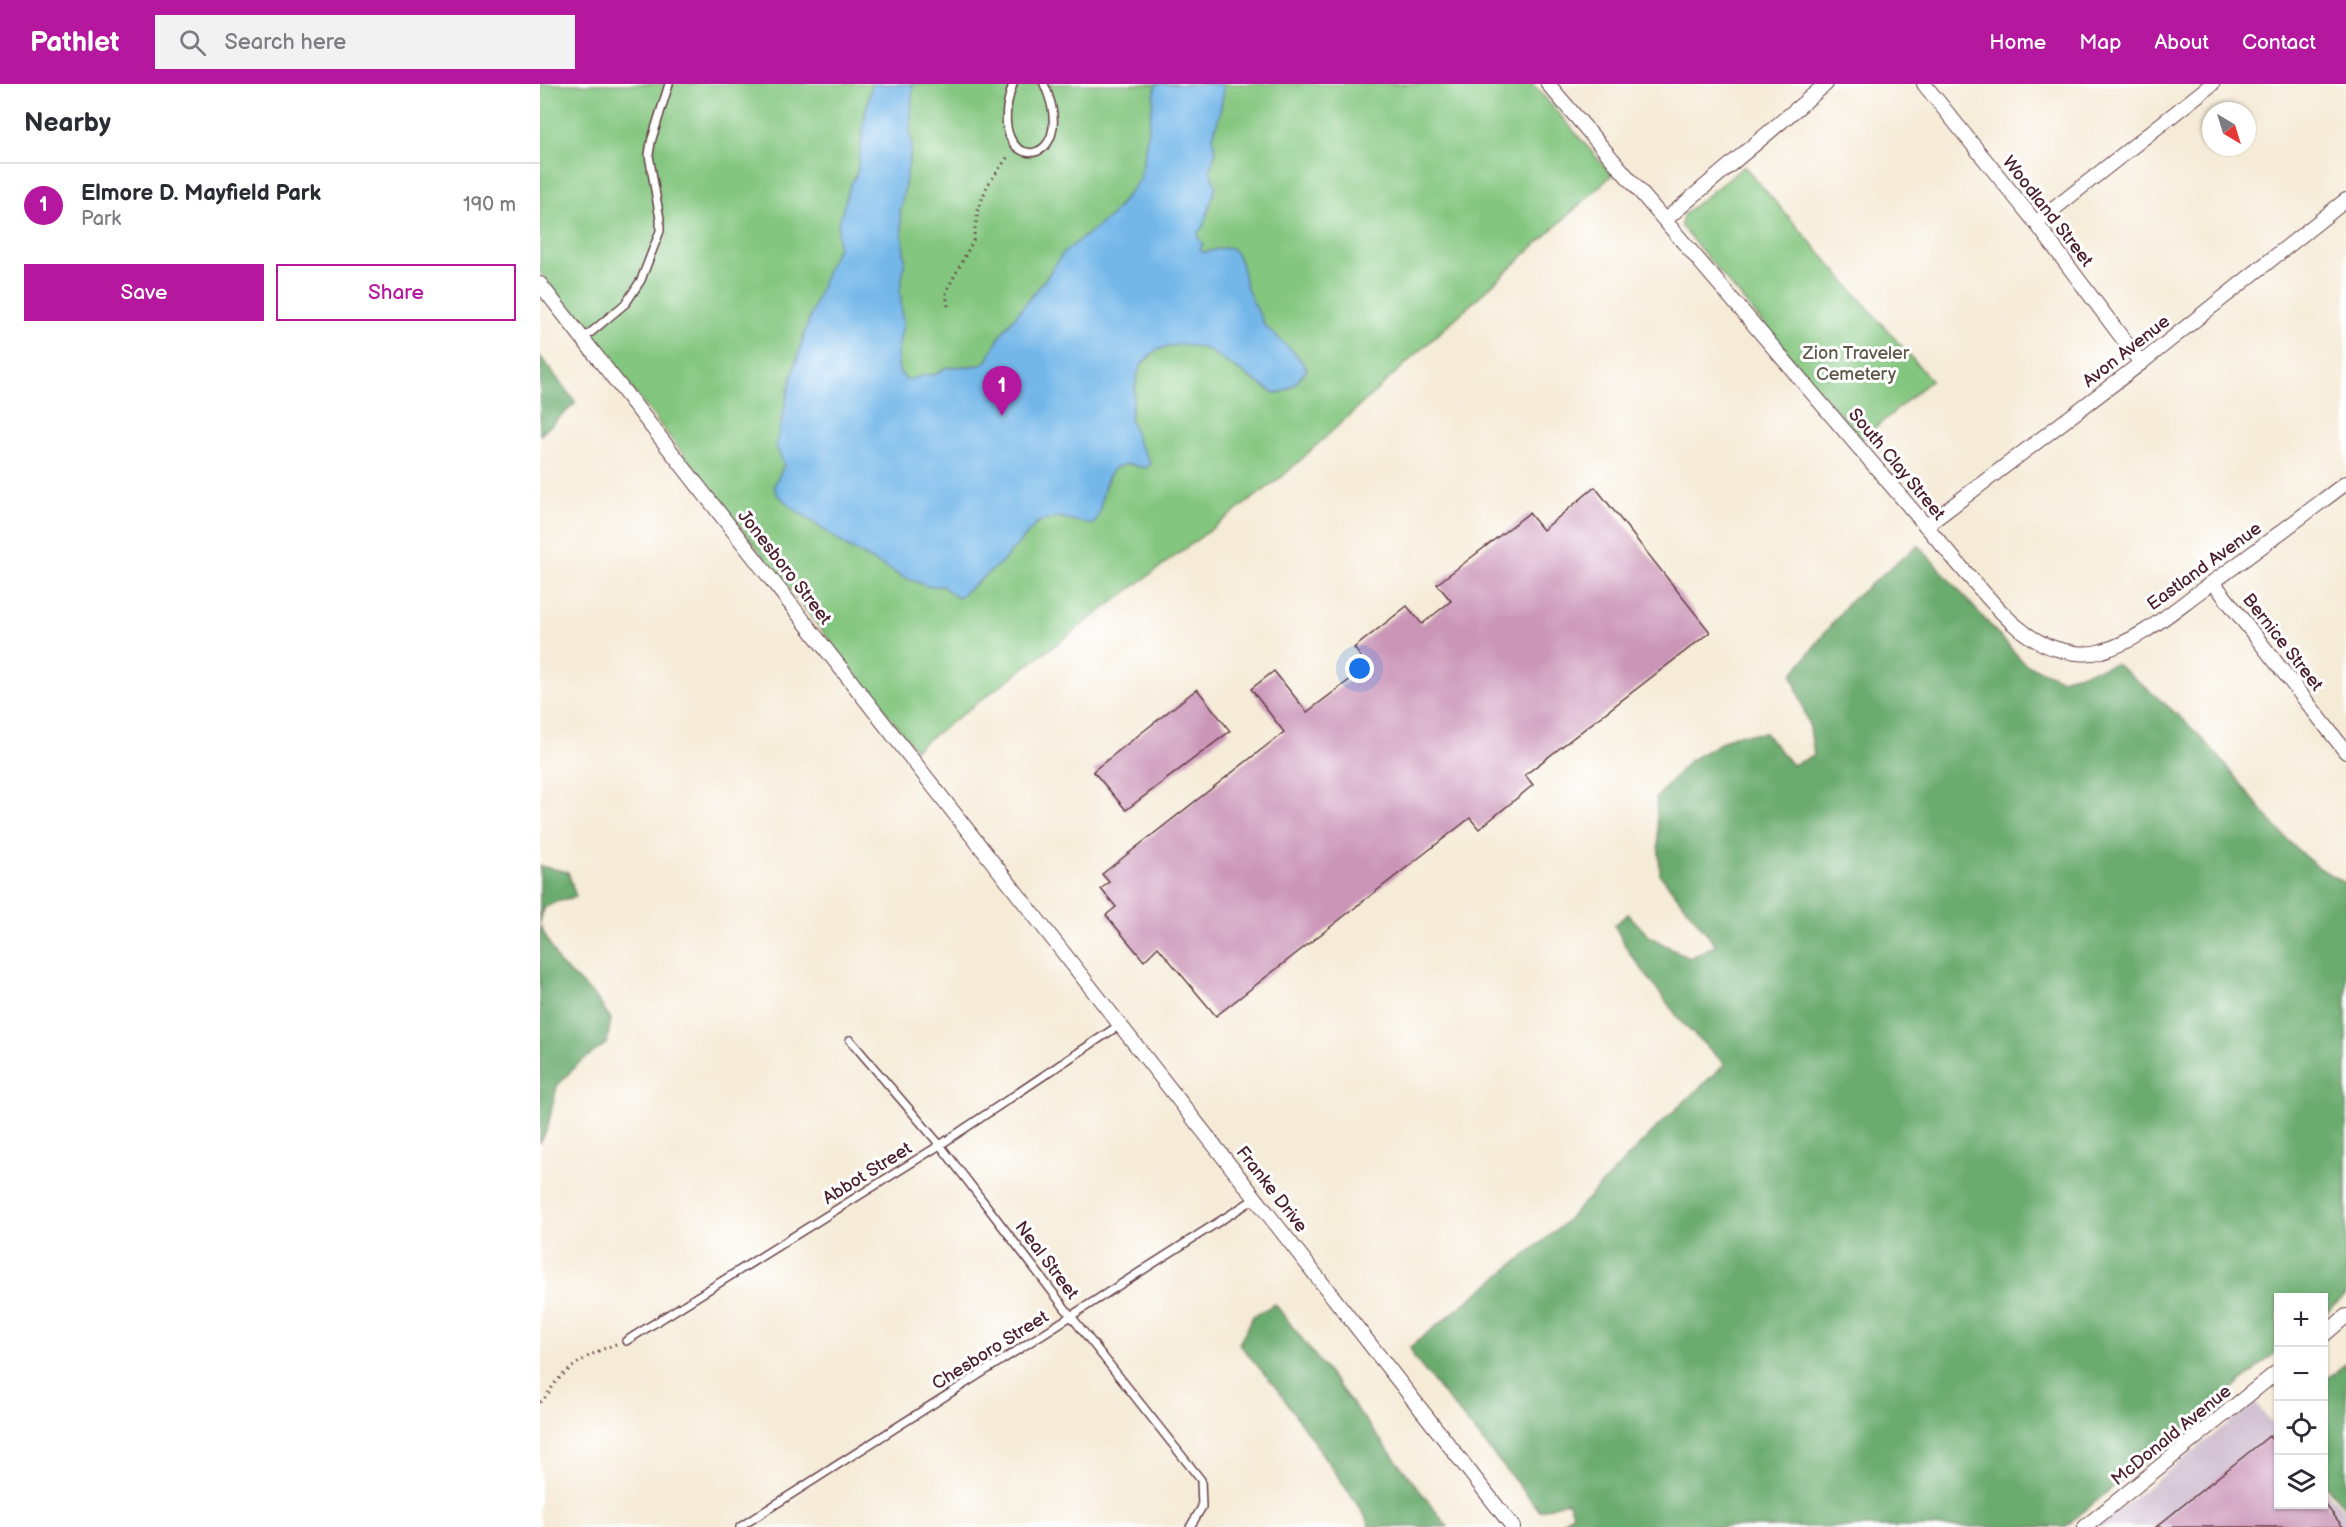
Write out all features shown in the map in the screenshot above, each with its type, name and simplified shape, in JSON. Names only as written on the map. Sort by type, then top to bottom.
[{"type":"street","name":"South Clay Street","points":[[1548,84],[1966,574],[2023,632],[2039,643],[2072,653]]},
{"type":"street","points":[[1665,220],[1826,84]]},
{"type":"street","name":"Woodland Street","points":[[1924,84],[2036,224],[2141,363]]},
{"type":"street","points":[[2036,224],[2212,84]]},
{"type":"street","name":"Avon Avenue","points":[[1926,526],[2141,363],[2346,200]]},
{"type":"street","name":"Jonesboro Street","points":[[540,284],[1002,872]]},
{"type":"street","name":"Eastland Avenue","points":[[2072,653],[2087,654],[2103,651],[2133,638],[2346,483]]},
{"type":"street","name":"Bernice Street","points":[[2213,582],[2346,752]]},
{"type":"street","name":"Franke Drive","points":[[1002,872],[1513,1527]]},
{"type":"street","points":[[2328,1332],[2346,1316]]},
{"type":"street","name":"McDonald Avenue","points":[[2085,1527],[2274,1374]]},
{"type":"lane","points":[[583,339],[626,303],[641,280],[660,231],[649,155],[669,84]]},
{"type":"lane","points":[[1013,84],[1009,95],[1006,124],[1008,135],[1015,146],[1025,153],[1035,154],[1051,139],[1055,116],[1044,84]]},
{"type":"lane","name":"Abbot Street","points":[[626,1341],[940,1145],[1121,1024]]},
{"type":"lane","name":"Neal Street","points":[[850,1040],[940,1145],[1201,1480],[1202,1507],[1190,1527]]},
{"type":"lane","name":"Chesboro Street","points":[[740,1527],[1256,1198]]},
{"type":"path","points":[[948,306],[946,294],[973,241],[978,210],[987,186],[1015,146]]},
{"type":"path","points":[[540,1402],[556,1383],[590,1355],[626,1341]]},
{"type":"shaded area","points":[[2255,1402],[2274,1427],[2274,1509],[2328,1509],[2328,1493],[2346,1513],[2346,1527],[2098,1527]]},
{"type":"green space","points":[[540,84],[1533,84],[1612,175],[1283,476],[915,749],[540,272]]},
{"type":"green space","name":"Zion Traveler Cemetery","points":[[1744,166],[1931,380],[1861,440],[1681,226],[1683,215]]},
{"type":"green space","points":[[540,356],[576,403],[540,435]]},
{"type":"green space","points":[[1918,545],[2025,664],[2061,679],[2116,664],[2129,674],[2201,737],[2273,823],[2306,858],[2325,872],[2346,883],[2346,1295],[2328,1311],[2328,1293],[2274,1293],[2274,1354],[2065,1527],[1556,1527],[1573,1513],[1568,1501],[1540,1511],[1415,1359],[1410,1347],[1559,1228],[1660,1124],[1725,1064],[1683,1024],[1629,952],[1614,925],[1628,914],[1650,937],[1689,958],[1716,945],[1660,875],[1656,798],[1689,761],[1734,735],[1765,733],[1792,765],[1814,756],[1810,728],[1792,675],[1848,603]]},
{"type":"green space","points":[[540,866],[568,872],[576,897],[558,901],[543,908],[540,924]]},
{"type":"green space","points":[[540,925],[559,963],[595,996],[611,1019],[607,1043],[579,1063],[557,1086],[547,1130],[540,1143]]},
{"type":"green space","points":[[1275,1304],[1448,1527],[1369,1527],[1368,1520],[1278,1390],[1239,1344],[1253,1316]]},
{"type":"green space","points":[[2346,1363],[2346,1509],[2328,1488],[2328,1378]]},
{"type":"water","points":[[872,84],[913,84],[910,133],[912,145],[900,212],[905,260],[900,291],[903,326],[897,353],[899,371],[905,379],[934,375],[945,368],[979,365],[987,361],[1001,334],[1063,253],[1111,216],[1140,179],[1156,84],[1222,84],[1224,90],[1213,137],[1216,151],[1210,170],[1216,187],[1203,227],[1198,233],[1199,240],[1203,244],[1200,249],[1203,252],[1232,248],[1241,262],[1247,289],[1265,326],[1296,354],[1307,369],[1284,391],[1274,393],[1206,349],[1181,344],[1156,350],[1141,365],[1130,418],[1138,442],[1151,464],[1146,468],[1128,464],[1114,468],[1106,484],[1099,513],[1093,525],[1058,517],[1038,522],[1002,562],[958,598],[942,586],[927,586],[903,577],[848,547],[790,506],[777,494],[774,486],[784,465],[776,445],[789,387],[805,331],[827,270],[838,247],[838,225],[849,188],[857,173],[865,114]]},
{"type":"building","points":[[1595,487],[1710,632],[1525,775],[1533,785],[1479,829],[1470,818],[1216,1016],[1158,947],[1144,961],[1106,915],[1116,907],[1101,889],[1109,882],[1102,874],[1284,732],[1251,689],[1274,671],[1307,712],[1368,666],[1354,648],[1407,606],[1422,624],[1451,601],[1437,584],[1529,513],[1543,530]]},
{"type":"building","points":[[1197,689],[1230,731],[1126,810],[1093,771]]},
{"type":"building","points":[[2269,1436],[2274,1442],[2274,1509],[2328,1508],[2343,1527],[2156,1527]]},
{"type":"place","name":"Elmore D. Mayfield Park","points":[[1002,416]]}]
